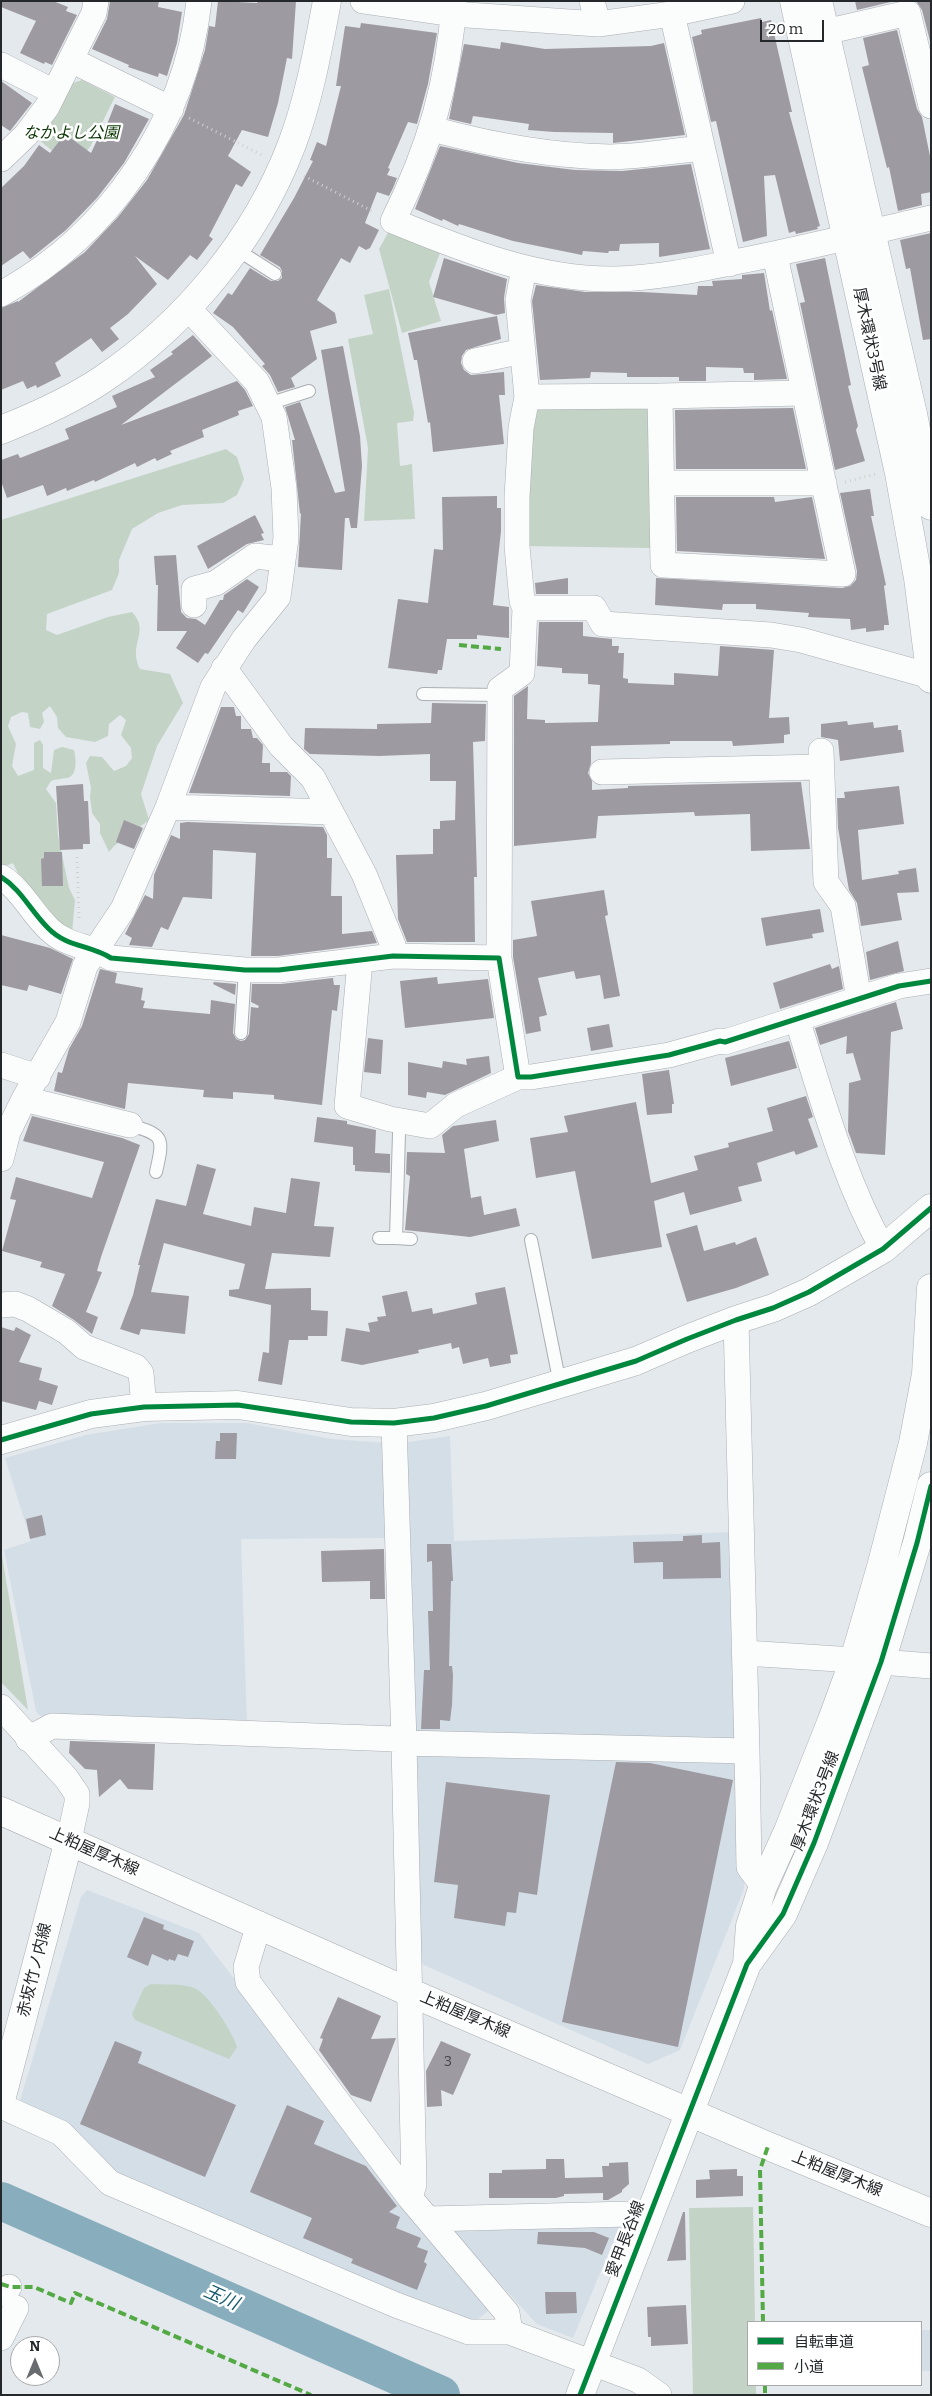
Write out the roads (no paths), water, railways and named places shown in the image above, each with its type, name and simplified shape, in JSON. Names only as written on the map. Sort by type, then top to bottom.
[{"type":"street","points":[[1,159],[26,135],[48,107],[94,13],[96,1]]},
{"type":"street","points":[[1,294],[24,282],[96,223],[135,172],[171,109],[192,50],[200,1]]},
{"type":"street","points":[[1,430],[33,417],[101,380],[140,352],[187,307],[236,249],[262,206],[292,143],[316,58],[327,1]]},
{"type":"street","points":[[363,1],[454,8],[672,14],[717,3]]},
{"type":"street","name":"厚木環状3号線","points":[[794,1],[859,234],[913,414],[931,506]]},
{"type":"street","name":"厚木環状3号線","points":[[818,1],[825,32],[918,578],[931,678]]},
{"type":"street","points":[[454,8],[451,44],[432,129],[415,177],[393,221],[475,254],[524,268],[564,275],[614,279],[673,275],[931,218]]},
{"type":"street","points":[[825,32],[908,13],[931,106]]},
{"type":"street","points":[[672,14],[729,264]]},
{"type":"street","points":[[71,60],[171,109]]},
{"type":"street","points":[[1,65],[54,92]]},
{"type":"street","points":[[432,129],[480,142],[544,153],[612,157],[702,148]]},
{"type":"street","points":[[660,396],[663,565],[843,574],[833,483],[804,393],[775,254]]},
{"type":"street","points":[[518,1077],[499,958],[500,688],[522,673],[525,608],[522,601],[517,546],[517,497],[521,428],[527,397],[518,300],[524,268]]},
{"type":"street","points":[[1,1159],[8,1132],[24,1099],[68,1022],[90,955],[89,948],[123,909],[168,807],[213,687],[244,639],[278,598],[286,538],[284,488],[274,417],[257,382],[187,307]]},
{"type":"street","points":[[475,361],[523,351]]},
{"type":"street","points":[[527,397],[804,393]]},
{"type":"street","points":[[662,483],[833,483]]},
{"type":"street","points":[[193,587],[216,583],[255,556],[282,560]]},
{"type":"street","points":[[525,608],[594,608],[603,624],[778,636],[801,640],[931,678]]},
{"type":"street","points":[[224,668],[281,746],[314,778],[364,874],[393,945],[393,956]]},
{"type":"street","points":[[602,772],[684,760],[820,759],[826,882],[823,891],[843,906],[859,999]]},
{"type":"street","points":[[168,807],[331,812]]},
{"type":"street","points":[[1,877],[14,886],[49,929],[67,943],[89,948],[111,958],[245,970],[279,970],[360,962],[393,956],[499,958]]},
{"type":"street","points":[[360,962],[348,1106],[402,1122],[430,1126],[456,1105],[518,1077],[530,1077],[669,1055],[720,1041],[725,1042],[899,986],[931,981]]},
{"type":"street","points":[[797,1019],[845,1166],[863,1214],[883,1249]]},
{"type":"street","points":[[1,1065],[38,1077]]},
{"type":"street","points":[[24,1099],[130,1125]]},
{"type":"street","points":[[1,1440],[91,1414],[144,1407],[238,1405],[352,1422],[394,1423],[434,1418],[478,1408],[636,1361],[810,1292],[883,1249],[931,1208]]},
{"type":"street","name":"厚木環状3号線","points":[[747,1964],[750,1926],[762,1886],[788,1831],[854,1660],[913,1443],[926,1374],[931,1288]]},
{"type":"street","points":[[1,1304],[15,1304],[28,1309],[67,1332],[84,1347],[136,1367],[141,1373],[144,1407]]},
{"type":"street","points":[[736,1320],[749,1867],[762,1886]]},
{"type":"street","points":[[394,1423],[404,1743],[414,2184],[410,2198]]},
{"type":"street","name":"厚木環状3号線","points":[[689,2111],[747,1964],[787,1905],[817,1834],[881,1662],[917,1543],[931,1486]]},
{"type":"street","points":[[745,1653],[854,1660]]},
{"type":"street","points":[[881,1662],[931,1666]]},
{"type":"street","points":[[1,1707],[28,1739],[66,1778],[77,1794],[77,1803],[68,1840]]},
{"type":"street","points":[[28,1739],[52,1726],[396,1739],[404,1743],[747,1751]]},
{"type":"street","name":"上粕屋厚木線","points":[[1,1811],[409,1992],[931,2213]]},
{"type":"street","name":"赤坂竹ノ内線","points":[[1,2100],[68,1840]]},
{"type":"street","points":[[259,1924],[246,1967],[248,1982],[410,2198],[507,2314],[510,2332]]},
{"type":"street","points":[[1,2106],[61,2133],[110,2183],[396,2305],[469,2332],[510,2332],[586,2378],[638,2380],[659,2395]]},
{"type":"street","name":"愛甲長谷線","points":[[586,2378],[689,2111]]},
{"type":"street","points":[[428,2219],[648,2215]]},
{"type":"street","points":[[1,2338],[9,2296]]},
{"type":"lane","points":[[236,249],[276,274]]},
{"type":"lane","points":[[268,404],[310,391]]},
{"type":"lane","points":[[423,694],[500,694]]},
{"type":"lane","points":[[241,1032],[245,970]]},
{"type":"lane","points":[[396,1238],[399,1133],[402,1122]]},
{"type":"lane","points":[[130,1125],[152,1131],[159,1137],[161,1144],[156,1172]]},
{"type":"lane","points":[[379,1238],[411,1239]]},
{"type":"lane","points":[[531,1240],[560,1384]]},
{"type":"waterway","name":"玉川","points":[[1,2201],[441,2395]]},
{"type":"park label","name":"なかよし公園","points":[[71,134]]}]
